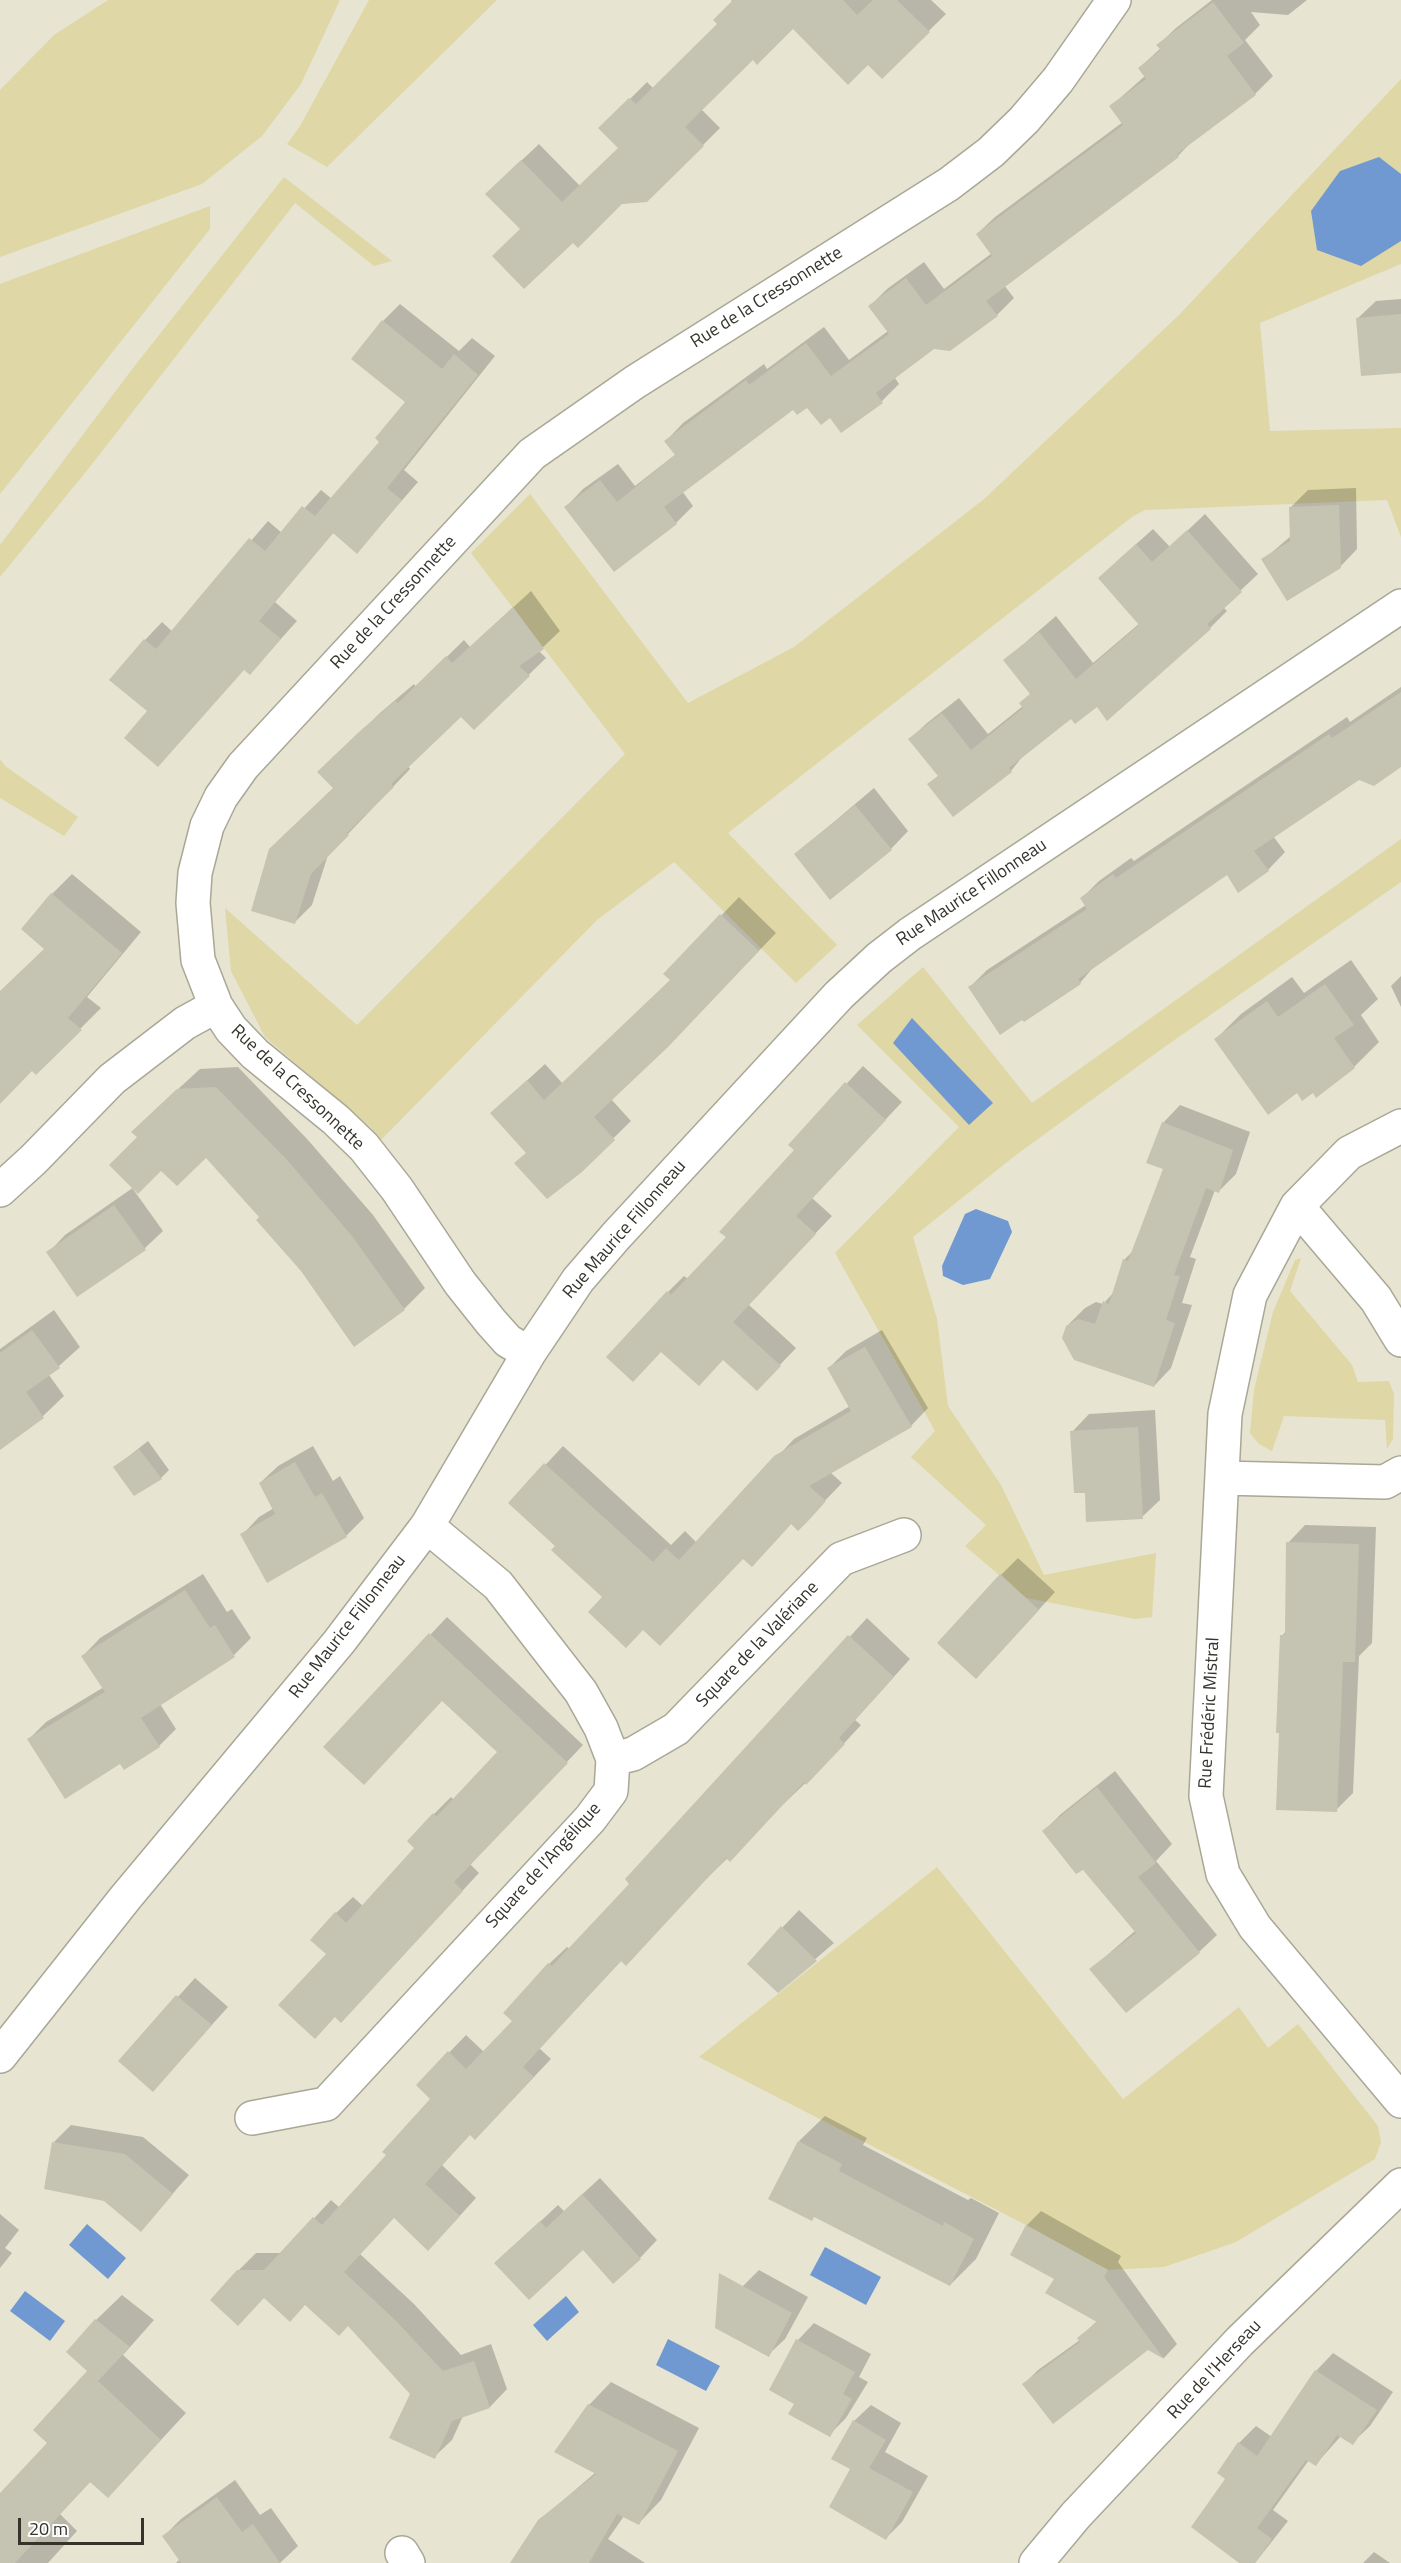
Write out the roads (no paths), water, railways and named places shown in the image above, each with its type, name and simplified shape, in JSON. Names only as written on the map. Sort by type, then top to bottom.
[{"type":"street","name":"Rue de la Cressonnette","points":[[529,1353],[508,1341],[460,1283],[397,1189],[364,1147],[336,1120],[255,1053],[231,1029],[216,1006],[198,960],[193,903],[195,873],[207,826],[221,797],[243,766],[532,454],[635,382],[948,184],[991,152],[1024,120],[1058,80],[1114,0]]},
{"type":"street","name":"Rue Maurice Fillonneau","points":[[0,2056],[126,1897],[339,1642],[427,1526],[529,1353],[578,1280],[839,995],[879,958],[910,934],[1401,606]]},
{"type":"street","points":[[0,1190],[33,1160],[112,1079],[185,1023],[216,1006]]},
{"type":"street","name":"Rue Frédéric Mistral","points":[[1401,1126],[1349,1153],[1297,1206],[1250,1295],[1225,1414],[1206,1796],[1223,1875],[1255,1927],[1401,2101]]},
{"type":"street","points":[[1297,1206],[1376,1299],[1401,1340]]},
{"type":"street","points":[[1222,1478],[1385,1482],[1401,1473]]},
{"type":"street","name":"Square de l'Angélique","points":[[252,2118],[326,2104],[590,1819],[610,1791],[613,1759],[601,1728],[581,1692],[498,1585],[427,1526]]},
{"type":"street","name":"Square de la Valériane","points":[[613,1759],[633,1754],[676,1729],[842,1559],[904,1535]]},
{"type":"street","name":"Rue de l'Herseau","points":[[1036,2563],[1076,2515],[1240,2341],[1401,2184]]},
{"type":"water","points":[[1379,157],[1401,174],[1401,241],[1361,266],[1317,250],[1311,211],[1340,171]]},
{"type":"water","points":[[912,1018],[993,1103],[969,1125],[893,1043]]},
{"type":"water","points":[[976,1209],[1008,1221],[1012,1232],[990,1279],[963,1285],[943,1276],[942,1266],[965,1214]]},
{"type":"water","points":[[87,2224],[126,2258],[108,2279],[69,2245]]},
{"type":"water","points":[[825,2247],[881,2277],[866,2305],[810,2275]]},
{"type":"water","points":[[25,2291],[65,2321],[50,2341],[10,2311]]},
{"type":"water","points":[[566,2296],[579,2312],[547,2341],[533,2325]]},
{"type":"water","points":[[668,2339],[720,2366],[706,2391],[656,2365]]}]
